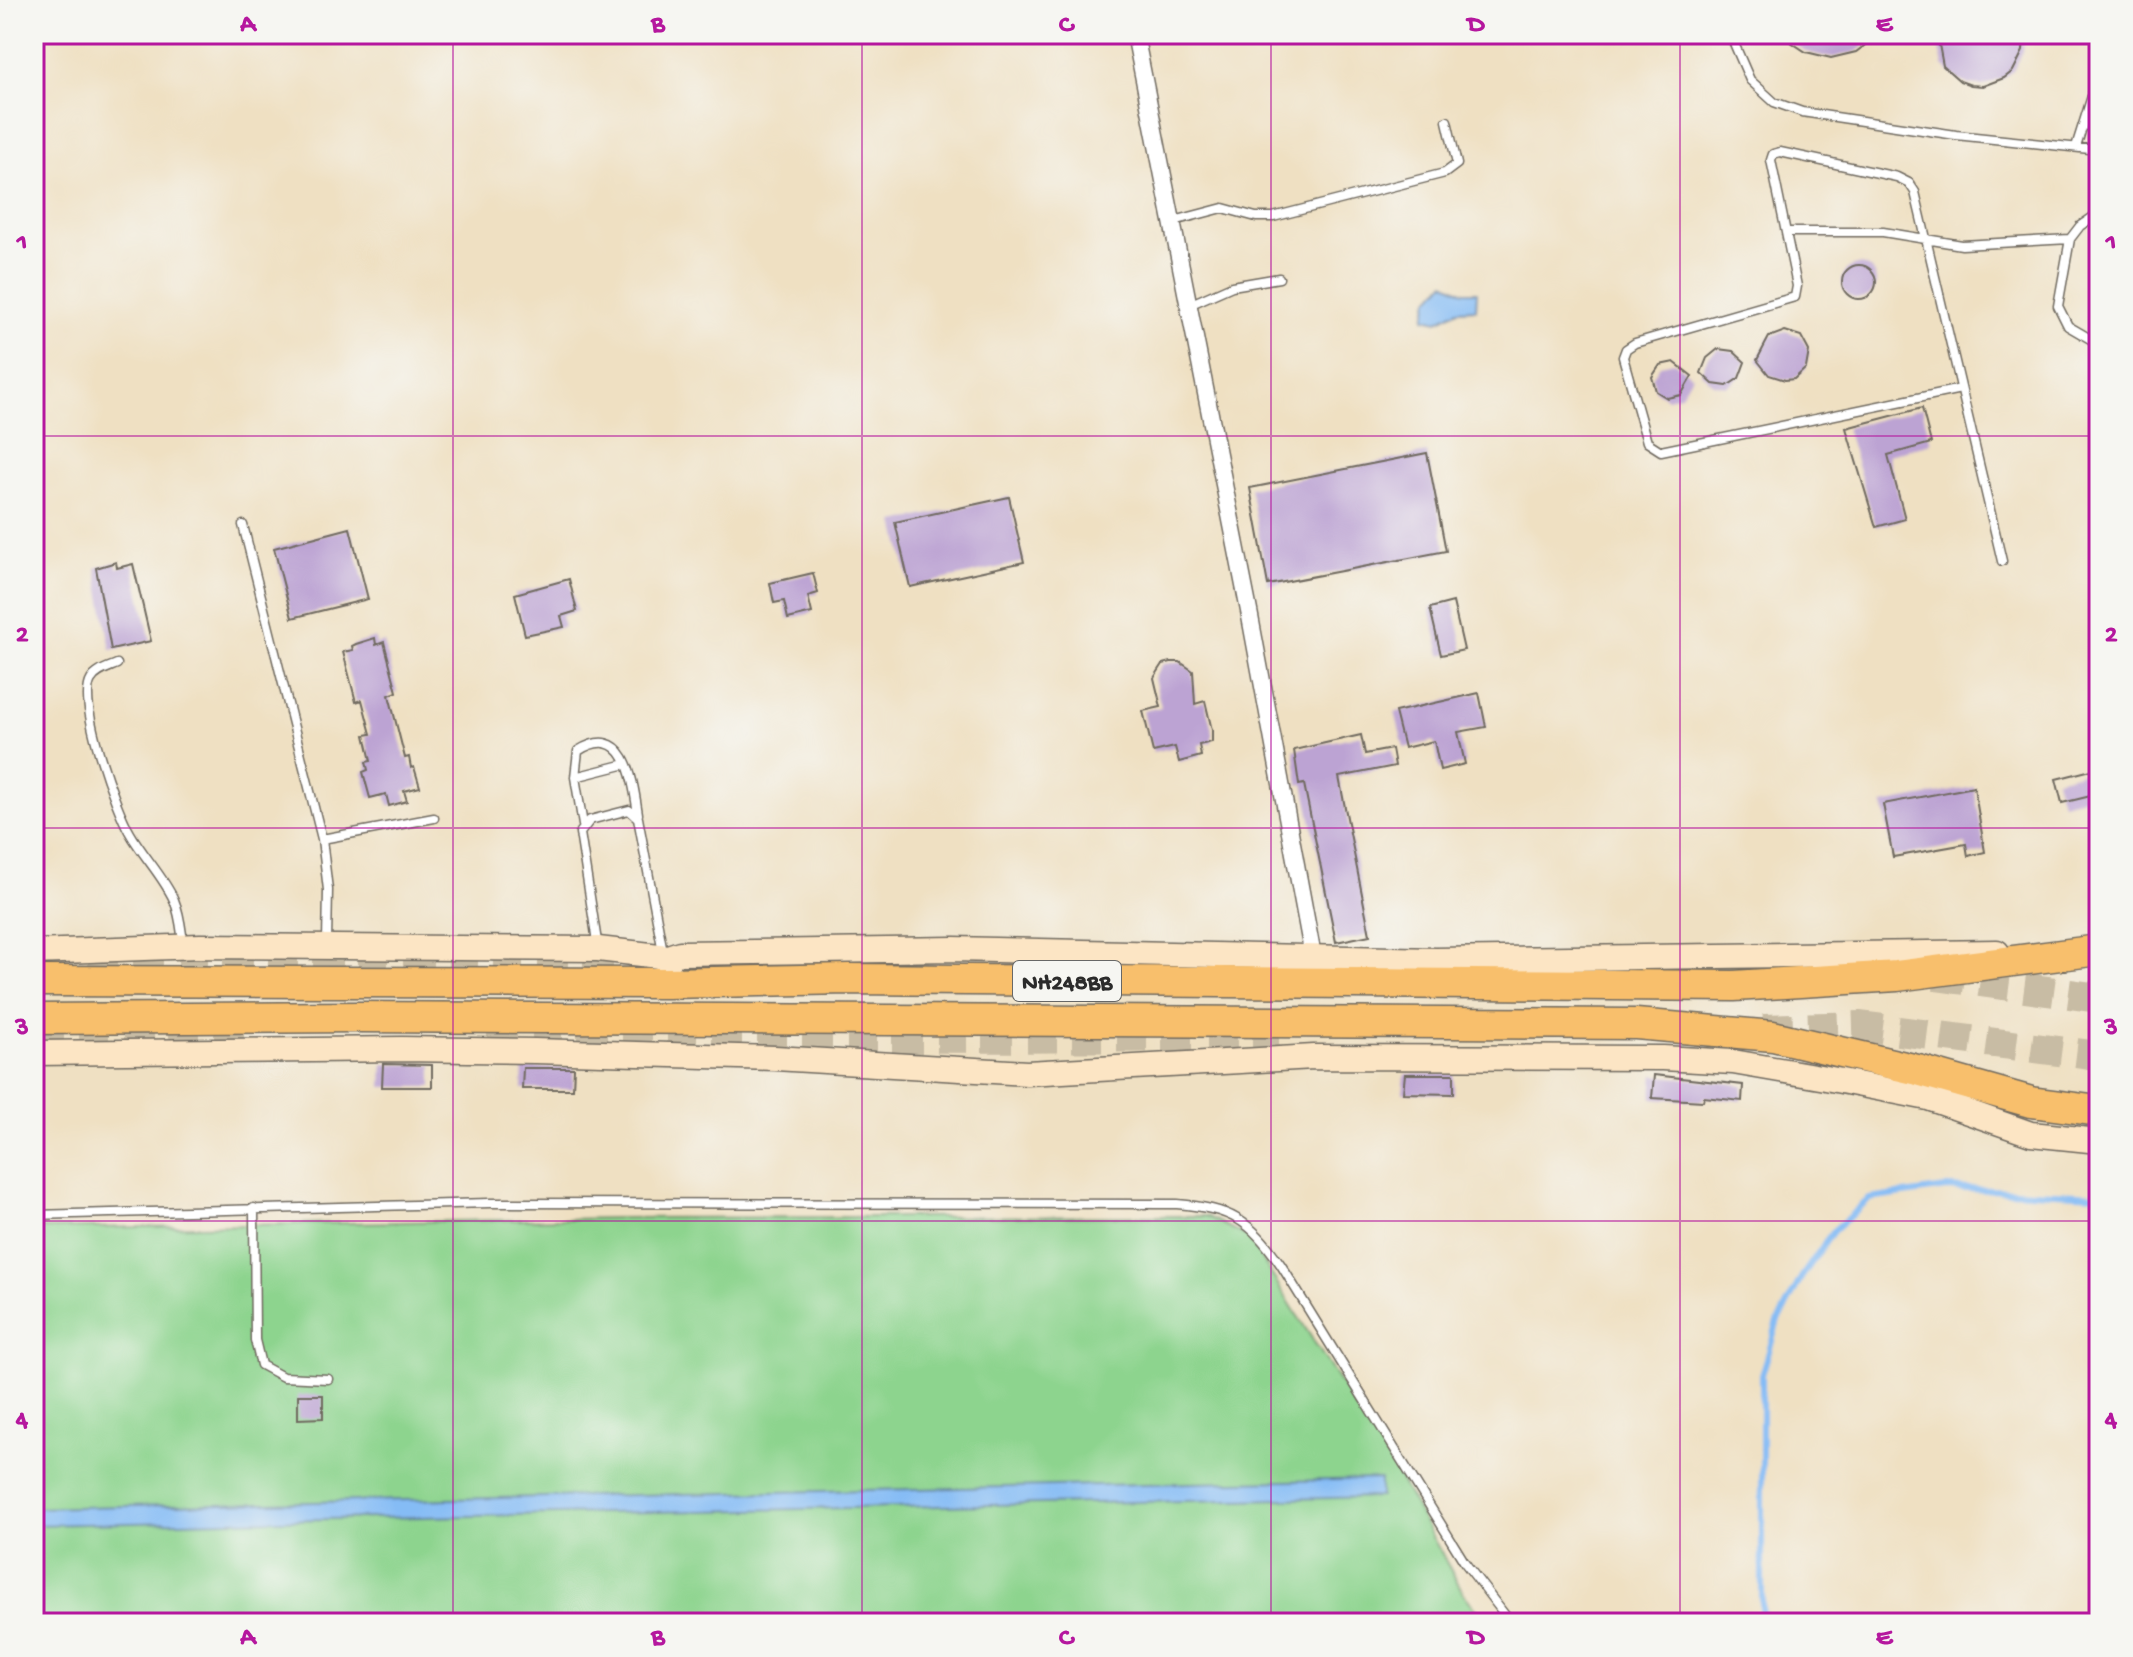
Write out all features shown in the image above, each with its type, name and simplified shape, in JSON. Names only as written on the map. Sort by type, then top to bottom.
[{"type":"highway","name":"NH248BB","points":[[34,981],[666,965],[848,979],[1315,971],[1734,986],[1897,976],[2099,950]]},
{"type":"highway","name":"NH248BB","points":[[34,1019],[373,1017],[1636,1024],[1723,1029],[1832,1048],[2031,1102],[2099,1111]]},
{"type":"street","points":[[1135,34],[1315,971]]},
{"type":"street","points":[[34,952],[183,947],[598,949],[666,965]]},
{"type":"street","points":[[34,1053],[505,1051],[775,1058],[1015,1073],[1314,1057],[1663,1058],[1733,1062],[1811,1075],[1928,1098],[2031,1134],[2099,1141]]},
{"type":"lane","points":[[1730,34],[1750,80],[1774,102],[1802,112],[1956,135],[2099,150]]},
{"type":"lane","points":[[2076,147],[2099,74]]},
{"type":"lane","points":[[1170,222],[1223,208],[1256,217],[1273,217],[1445,173],[1457,164],[1447,121]]},
{"type":"lane","points":[[1961,389],[1661,451],[1647,442],[1624,366],[1626,349],[1795,297],[1797,286],[1771,160],[1780,152],[1897,177],[1909,183],[1915,192],[2002,561]]},
{"type":"lane","points":[[2099,213],[2080,226],[2070,239],[2058,306],[2068,326],[2099,344]]},
{"type":"lane","points":[[1786,232],[1851,230],[1923,236],[1950,245],[1976,246],[2070,239]]},
{"type":"lane","points":[[1189,305],[1232,286],[1279,278]]},
{"type":"lane","points":[[243,525],[322,839],[328,890],[327,947]]},
{"type":"lane","points":[[117,664],[91,679],[87,691],[96,741],[109,785],[129,832],[174,900],[183,947]]},
{"type":"lane","points":[[598,949],[580,833],[583,825],[575,777],[578,751],[598,742],[615,746],[626,764],[666,965]]},
{"type":"lane","points":[[575,777],[626,764]]},
{"type":"lane","points":[[583,825],[622,811],[635,813],[638,818]]},
{"type":"lane","points":[[322,839],[434,818]]},
{"type":"lane","points":[[34,1215],[254,1208],[723,1201],[1177,1204],[1227,1211],[1254,1229],[1281,1265],[1465,1563],[1511,1623]]},
{"type":"lane","points":[[254,1208],[255,1340],[261,1365],[283,1377],[328,1379]]},
{"type":"green space","points":[[1206,1216],[1248,1237],[1395,1470],[1464,1594],[1487,1623],[34,1623],[34,1229],[618,1218]]},
{"type":"water","points":[[1445,282],[1464,292],[1477,292],[1476,309],[1458,310],[1438,321],[1425,318],[1429,300]]},
{"type":"water","points":[[1380,1479],[1380,1497],[34,1525],[34,1508]]},
{"type":"building","points":[[1779,34],[1880,34],[1856,52],[1831,58],[1806,52]]},
{"type":"building","points":[[1937,34],[2024,34],[2023,51],[2013,71],[2004,78],[1983,86],[1971,85],[1960,81],[1943,66]]},
{"type":"building","points":[[1859,265],[1871,270],[1876,282],[1871,294],[1859,299],[1847,294],[1842,282],[1847,270]]},
{"type":"building","points":[[1785,331],[1801,336],[1809,351],[1806,368],[1794,379],[1785,380],[1769,375],[1757,360],[1769,337]]},
{"type":"building","points":[[1718,349],[1733,351],[1745,362],[1739,378],[1727,386],[1713,384],[1701,373],[1707,358]]},
{"type":"building","points":[[1674,362],[1692,376],[1681,395],[1667,398],[1656,391],[1652,377],[1660,365]]},
{"type":"building","points":[[1922,408],[1931,443],[1888,455],[1905,519],[1876,527],[1846,428]]},
{"type":"building","points":[[1427,453],[1446,551],[1268,585],[1250,488]]},
{"type":"building","points":[[1009,497],[1024,562],[910,587],[895,522]]},
{"type":"building","points":[[350,528],[368,599],[292,618],[274,548]]},
{"type":"building","points":[[116,562],[117,568],[133,564],[151,641],[111,650],[96,568]]},
{"type":"building","points":[[813,573],[818,593],[808,596],[812,613],[788,619],[784,601],[774,603],[770,583]]},
{"type":"building","points":[[569,579],[577,611],[561,616],[564,627],[525,635],[515,594]]},
{"type":"building","points":[[1453,602],[1464,650],[1441,655],[1430,608]]},
{"type":"building","points":[[375,638],[376,645],[384,642],[397,692],[389,695],[405,758],[409,757],[420,787],[404,791],[407,801],[389,806],[386,794],[370,798],[363,772],[368,770],[366,762],[371,761],[365,735],[371,734],[362,700],[356,702],[343,652]]},
{"type":"building","points":[[1180,662],[1193,671],[1195,704],[1205,701],[1212,730],[1212,742],[1199,745],[1201,756],[1179,762],[1175,747],[1153,752],[1143,711],[1161,707],[1154,678],[1163,664]]},
{"type":"building","points":[[1479,693],[1486,727],[1458,732],[1465,764],[1440,770],[1434,741],[1404,748],[1395,712]]},
{"type":"building","points":[[1361,735],[1365,754],[1392,749],[1395,766],[1339,777],[1370,935],[1336,942],[1304,784],[1299,785],[1294,750]]},
{"type":"building","points":[[2099,768],[2099,794],[2062,803],[2056,779]]},
{"type":"building","points":[[1974,787],[1985,852],[1968,856],[1966,844],[1893,857],[1883,804]]},
{"type":"building","points":[[383,1064],[432,1065],[432,1087],[382,1087]]},
{"type":"building","points":[[523,1068],[574,1068],[573,1089],[522,1089]]},
{"type":"building","points":[[1405,1074],[1454,1074],[1454,1094],[1403,1093]]},
{"type":"building","points":[[1654,1075],[1743,1085],[1742,1101],[1704,1097],[1703,1101],[1652,1098]]},
{"type":"building","points":[[298,1395],[323,1395],[323,1418],[298,1419]]},
{"type":"waterway","points":[[1762,1623],[1762,1375],[1777,1324],[1801,1278],[1833,1231],[1869,1199],[1946,1188],[2099,1195]]},
{"type":"tunnel","points":[[88,960],[656,964]]},
{"type":"tunnel","points":[[704,964],[864,965]]},
{"type":"tunnel","points":[[1676,972],[1800,968]]},
{"type":"tunnel","points":[[1935,976],[2099,998]]},
{"type":"tunnel","points":[[1763,1029],[1859,1026],[2099,1056]]},
{"type":"tunnel","points":[[487,1039],[1279,1037]]},
{"type":"tunnel","points":[[34,1039],[247,1039]]}]
